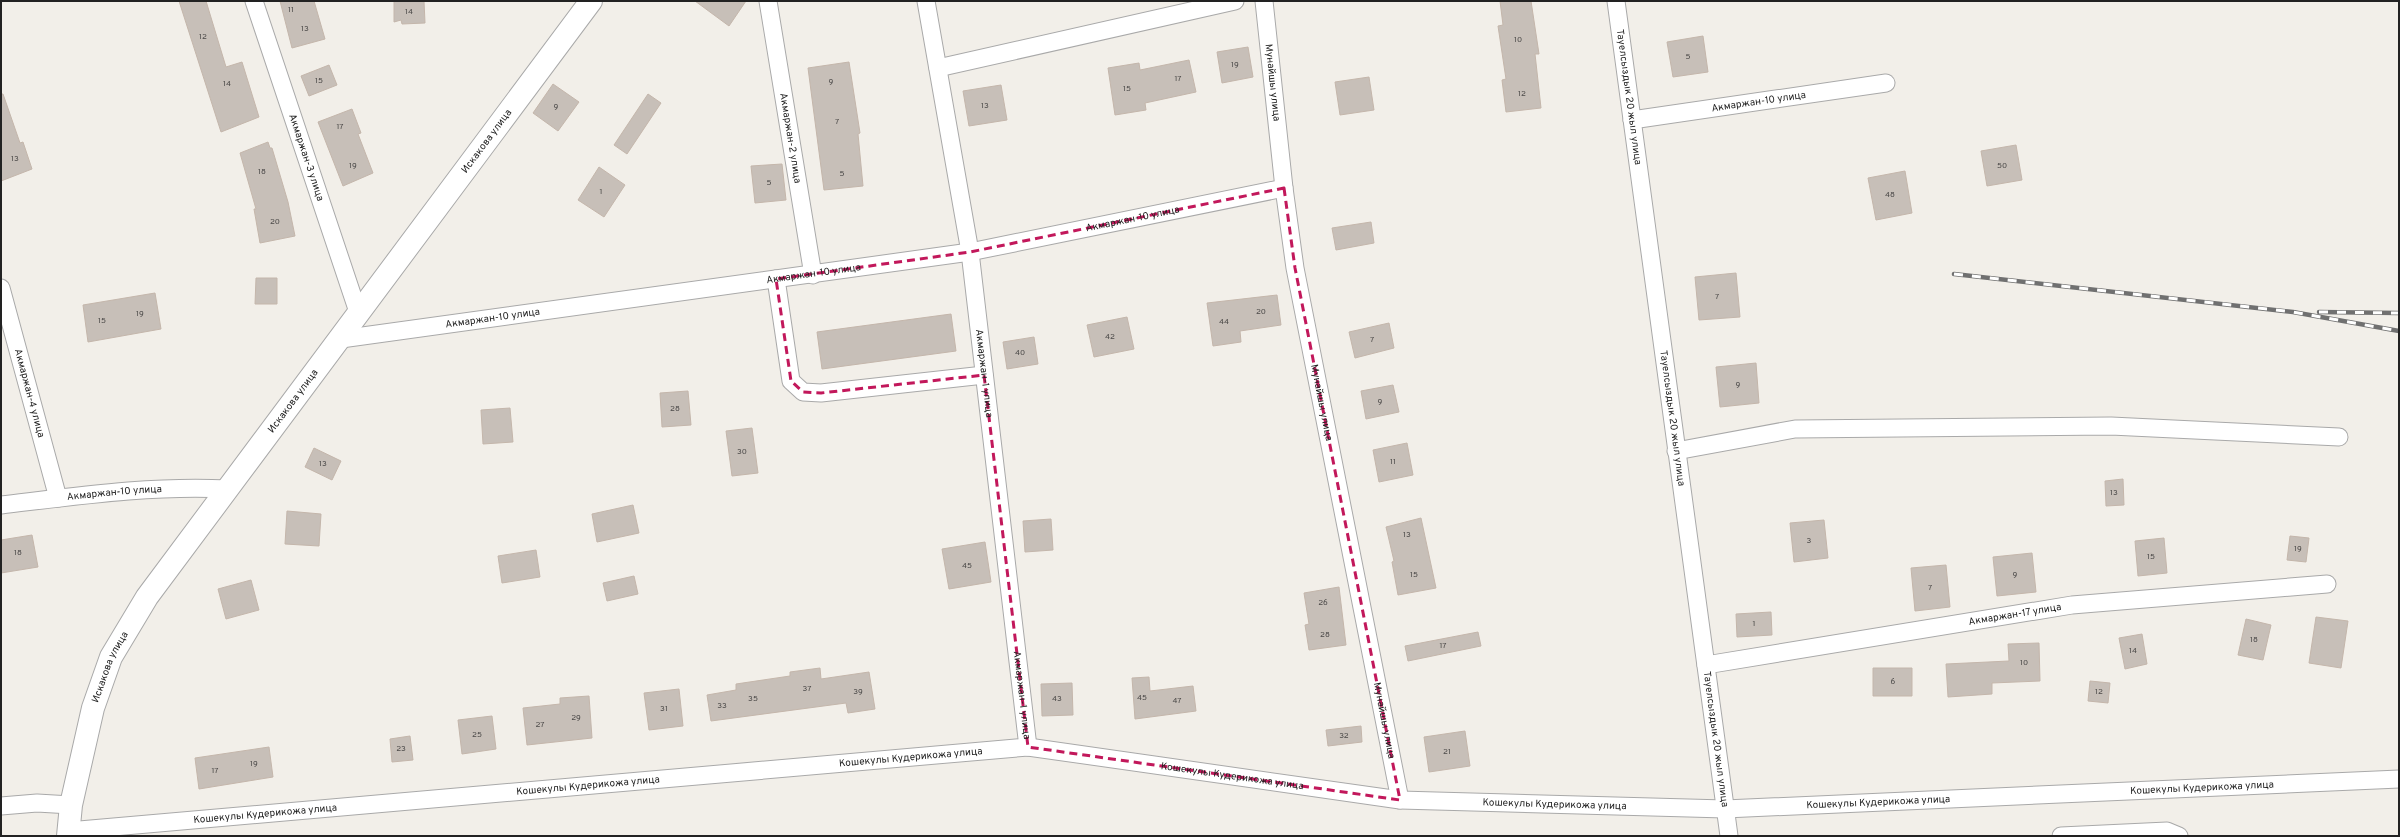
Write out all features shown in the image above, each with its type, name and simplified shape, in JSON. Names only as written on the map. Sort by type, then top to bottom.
[{"type":"street","name":"Акмаржан-3 улица","points":[[254,1],[359,315]]},
{"type":"street","name":"Искакова улица","points":[[68,834],[71,805],[93,708],[111,657],[148,597],[359,315],[590,1]]},
{"type":"street","name":"Акмаржан-2 улица","points":[[768,1],[812,275]]},
{"type":"street","name":"Акмаржан-1 улица","points":[[926,1],[970,252],[1028,747]]},
{"type":"street","points":[[938,68],[1211,4],[1235,1]]},
{"type":"street","name":"Мунайшы улица","points":[[1264,1],[1284,188],[1295,268],[1400,800]]},
{"type":"street","name":"Тауелсыздык 20 жыл улица","points":[[1616,1],[1729,836]]},
{"type":"street","name":"Акмаржан-10 улица","points":[[1632,120],[1886,83]]},
{"type":"street","name":"Акмаржан-10 улица","points":[[341,339],[970,252],[1284,188]]},
{"type":"street","points":[[776,280],[791,381],[803,392],[821,393],[984,375]]},
{"type":"street","name":"Акмаржан-4 улица","points":[[1,288],[58,498]]},
{"type":"street","points":[[1676,451],[1795,429],[2112,426],[2339,437]]},
{"type":"street","name":"Акмаржан-10 улица","points":[[1,504],[181,486],[228,489]]},
{"type":"street","name":"Акмаржан-17 улица","points":[[1706,665],[2072,605],[2327,584]]},
{"type":"street","name":"Кошекулы Кудерикожа улица","points":[[68,834],[1028,747],[1400,800],[1725,809],[2399,780]]},
{"type":"street","points":[[1,806],[37,803],[71,805]]},
{"type":"street","points":[[2062,836],[2167,831],[2179,836]]},
{"type":"highlighted area","points":[[1284,188],[1295,268],[1400,800],[1028,747],[984,375],[821,393],[803,392],[791,381],[776,279],[970,252]]},
{"type":"building","points":[[179,1],[206,1],[226,67],[242,62],[259,117],[221,132]]},
{"type":"building","points":[[280,1],[314,1],[325,39],[292,48]]},
{"type":"building","points":[[394,1],[424,1],[425,23],[402,24],[401,20],[394,22]]},
{"type":"building","points":[[695,1],[746,1],[729,26]]},
{"type":"building","points":[[1500,1],[1531,1],[1539,54],[1535,54],[1541,108],[1506,112],[1502,80],[1506,79],[1498,26],[1503,25]]},
{"type":"building","points":[[1703,36],[1708,72],[1673,77],[1667,42]]},
{"type":"building","points":[[1248,47],[1253,77],[1222,83],[1217,52]]},
{"type":"building","points":[[1189,60],[1196,92],[1145,103],[1146,110],[1115,115],[1108,68],[1139,63],[1140,70]]},
{"type":"building","points":[[849,62],[860,133],[858,134],[863,186],[824,190],[808,68]]},
{"type":"building","points":[[329,65],[337,85],[309,96],[301,76]]},
{"type":"building","points":[[1369,77],[1374,110],[1340,115],[1335,82]]},
{"type":"building","points":[[553,84],[579,102],[558,131],[533,113]]},
{"type":"building","points":[[1001,85],[1007,120],[969,126],[963,91]]},
{"type":"building","points":[[1,94],[3,94],[20,143],[23,142],[32,169],[1,181]]},
{"type":"building","points":[[648,94],[661,103],[627,154],[614,145]]},
{"type":"building","points":[[352,109],[361,133],[358,134],[373,173],[343,186],[318,122]]},
{"type":"building","points":[[268,142],[270,148],[272,148],[288,202],[295,236],[260,243],[254,209],[256,209],[240,153]]},
{"type":"building","points":[[2016,145],[2022,180],[1987,186],[1981,151]]},
{"type":"building","points":[[782,164],[786,200],[755,203],[751,166]]},
{"type":"building","points":[[599,167],[625,185],[604,217],[578,200]]},
{"type":"building","points":[[1905,171],[1912,213],[1876,220],[1868,178]]},
{"type":"building","points":[[1371,222],[1374,243],[1336,250],[1332,228]]},
{"type":"building","points":[[1736,273],[1740,317],[1699,320],[1695,277]]},
{"type":"building","points":[[256,278],[277,278],[277,304],[255,304]]},
{"type":"building","points":[[155,293],[161,329],[88,342],[83,305]]},
{"type":"building","points":[[1277,295],[1281,325],[1240,331],[1241,342],[1213,346],[1207,303]]},
{"type":"building","points":[[951,314],[956,351],[822,369],[817,332]]},
{"type":"building","points":[[1127,317],[1134,349],[1094,357],[1087,325]]},
{"type":"building","points":[[1389,323],[1394,348],[1355,358],[1349,332]]},
{"type":"building","points":[[1034,337],[1038,364],[1007,369],[1003,342]]},
{"type":"building","points":[[1756,363],[1759,403],[1720,407],[1716,367]]},
{"type":"building","points":[[1393,385],[1399,412],[1366,419],[1361,391]]},
{"type":"building","points":[[688,391],[691,425],[662,427],[660,393]]},
{"type":"building","points":[[510,408],[513,442],[483,444],[481,410]]},
{"type":"building","points":[[752,428],[758,473],[732,476],[726,431]]},
{"type":"building","points":[[1407,443],[1413,475],[1379,482],[1373,450]]},
{"type":"building","points":[[314,448],[341,461],[332,480],[305,467]]},
{"type":"building","points":[[2123,479],[2124,505],[2106,506],[2105,481]]},
{"type":"building","points":[[633,505],[639,533],[597,542],[592,514]]},
{"type":"building","points":[[287,511],[321,514],[319,546],[285,544]]},
{"type":"building","points":[[1421,518],[1436,588],[1398,595],[1392,562],[1394,561],[1386,527]]},
{"type":"building","points":[[1051,519],[1053,550],[1025,552],[1023,521]]},
{"type":"building","points":[[1824,520],[1828,558],[1794,562],[1790,523]]},
{"type":"building","points":[[32,535],[38,567],[1,573],[1,540]]},
{"type":"building","points":[[2290,536],[2309,538],[2306,562],[2287,560]]},
{"type":"building","points":[[2164,538],[2167,573],[2138,576],[2135,541]]},
{"type":"building","points":[[985,542],[991,582],[949,589],[942,549]]},
{"type":"building","points":[[536,550],[540,577],[502,583],[498,556]]},
{"type":"building","points":[[2032,553],[2036,592],[1997,596],[1993,557]]},
{"type":"building","points":[[1946,565],[1950,607],[1915,611],[1911,568]]},
{"type":"building","points":[[634,576],[638,594],[607,601],[603,583]]},
{"type":"building","points":[[251,580],[259,610],[226,619],[218,589]]},
{"type":"building","points":[[1339,587],[1346,645],[1309,650],[1305,625],[1309,624],[1304,593]]},
{"type":"building","points":[[1771,612],[1772,635],[1737,637],[1736,614]]},
{"type":"building","points":[[2316,617],[2348,621],[2341,668],[2309,663]]},
{"type":"building","points":[[2246,619],[2271,625],[2263,660],[2238,655]]},
{"type":"building","points":[[1478,632],[1481,646],[1408,661],[1405,646]]},
{"type":"building","points":[[2142,634],[2147,664],[2125,669],[2119,638]]},
{"type":"building","points":[[2039,643],[2040,681],[1992,683],[1992,694],[1948,697],[1946,664],[2009,661],[2008,644]]},
{"type":"building","points":[[820,668],[821,679],[869,672],[875,709],[848,713],[846,703],[711,721],[707,695],[736,690],[736,684],[790,676],[790,672]]},
{"type":"building","points":[[1873,668],[1912,668],[1912,696],[1873,696]]},
{"type":"building","points":[[1149,677],[1150,691],[1193,686],[1196,711],[1135,719],[1132,678]]},
{"type":"building","points":[[2090,681],[2110,683],[2108,703],[2088,701]]},
{"type":"building","points":[[1072,683],[1073,715],[1042,716],[1041,684]]},
{"type":"building","points":[[679,689],[683,726],[649,730],[644,693]]},
{"type":"building","points":[[589,696],[592,738],[527,745],[523,708],[560,704],[560,698]]},
{"type":"building","points":[[492,716],[496,749],[462,754],[458,720]]},
{"type":"building","points":[[1361,726],[1362,742],[1328,746],[1326,730]]},
{"type":"building","points":[[1465,731],[1470,766],[1429,772],[1424,737]]},
{"type":"building","points":[[410,736],[413,760],[392,762],[390,739]]},
{"type":"building","points":[[269,747],[273,777],[199,789],[195,758]]},
{"type":"railway","points":[[1954,274],[2293,312],[2399,331]]},
{"type":"railway","points":[[2319,312],[2399,313]]}]
